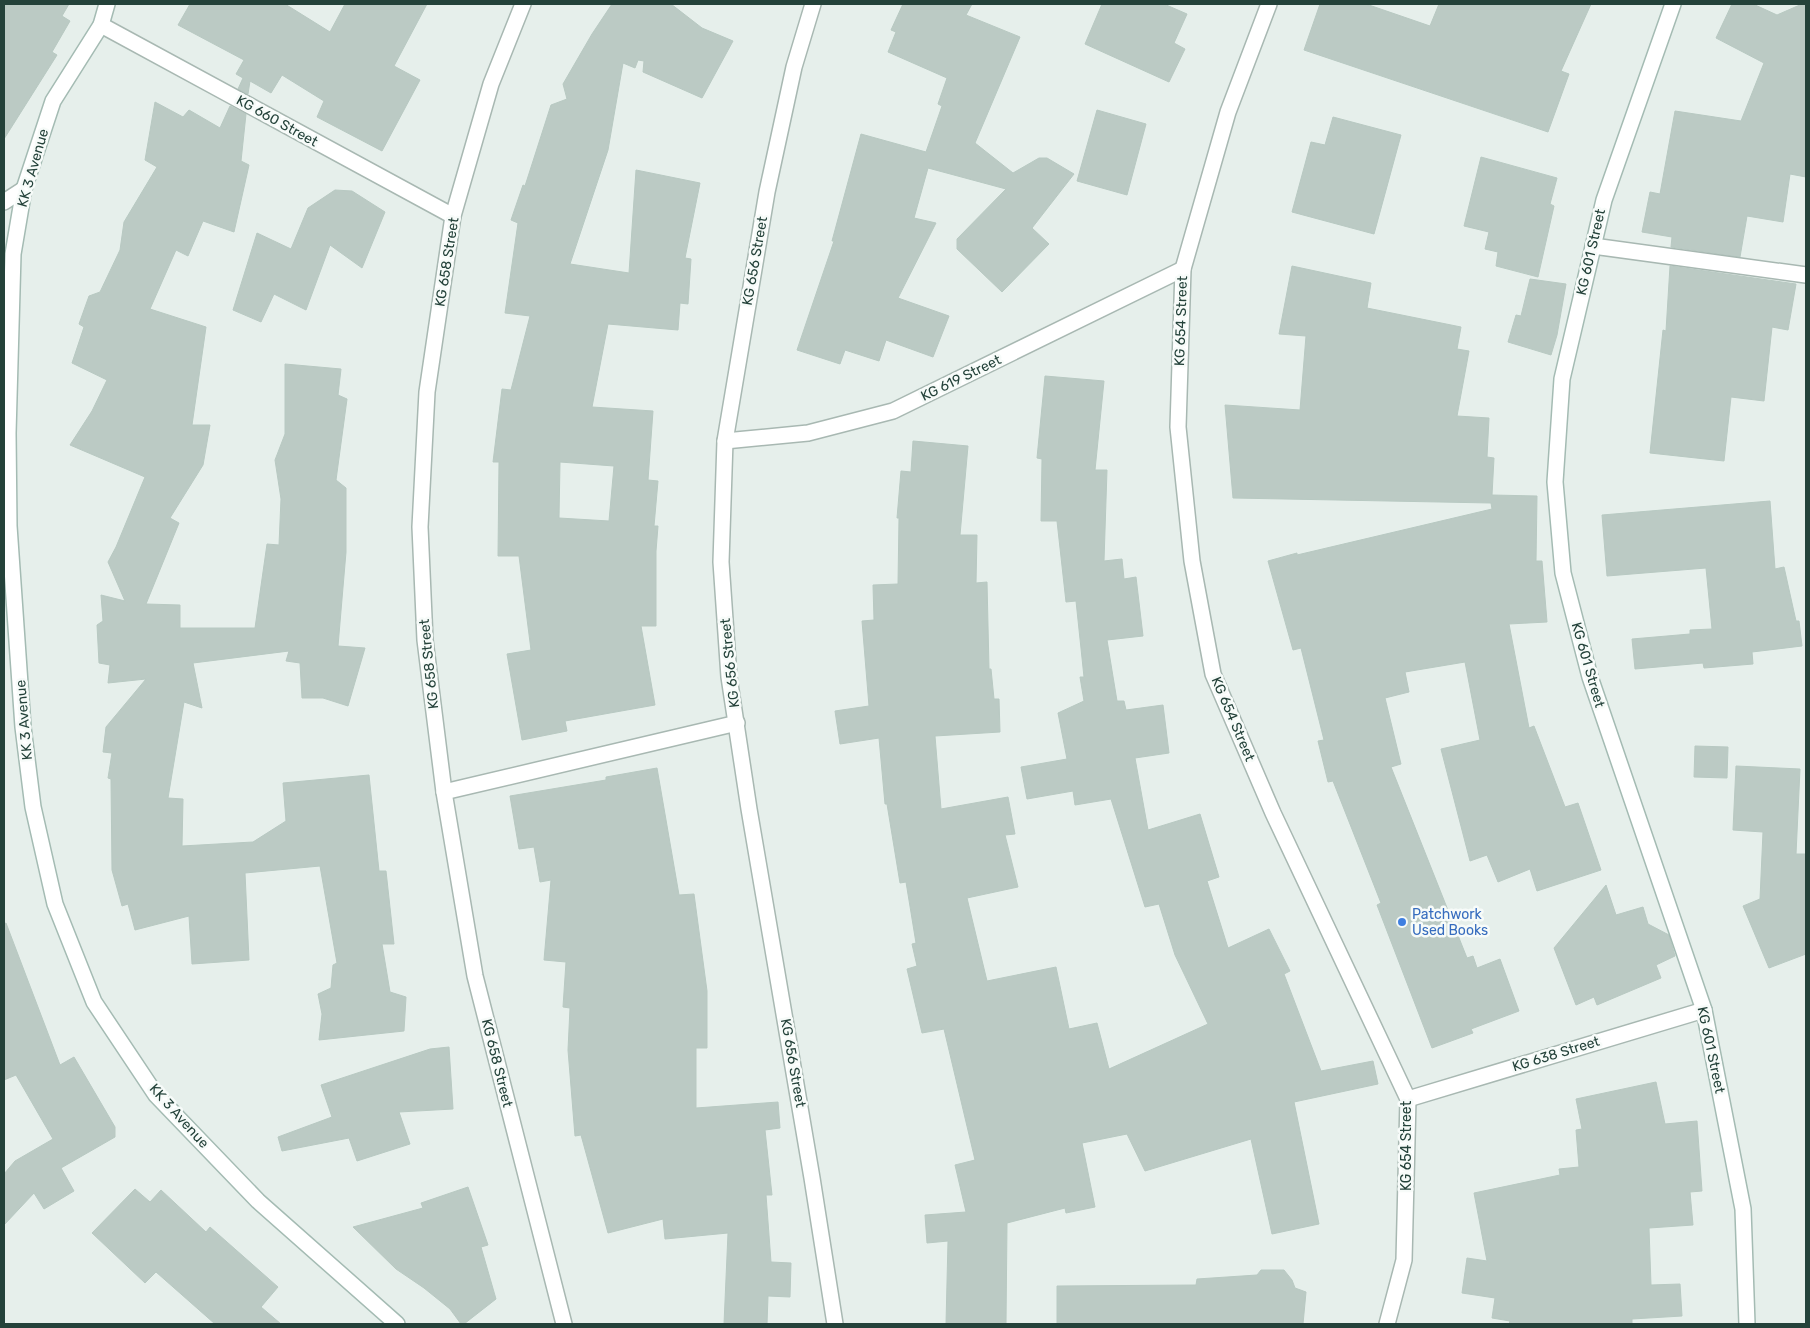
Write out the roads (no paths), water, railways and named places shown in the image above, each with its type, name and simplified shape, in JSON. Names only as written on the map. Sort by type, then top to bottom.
[{"type":"street","name":"KK 3 Avenue","points":[[107,4],[101,25],[54,101],[24,189],[9,253],[8,433],[10,526],[23,727],[33,807],[55,904],[94,1002],[156,1095],[258,1201],[397,1324]]},
{"type":"street","name":"KG 658 Street","points":[[523,4],[491,84],[454,216],[426,392],[420,527],[425,640],[444,792],[475,976],[564,1324]]},
{"type":"street","name":"KG 656 Street","points":[[812,4],[794,67],[767,192],[725,441],[721,562],[729,677],[749,809],[835,1324]]},
{"type":"street","name":"KG 654 Street","points":[[1269,4],[1228,112],[1183,270],[1178,427],[1192,560],[1213,674],[1273,813],[1408,1099],[1404,1260],[1387,1324]]},
{"type":"street","name":"KG 601 Street","points":[[1673,4],[1604,200],[1592,246],[1562,379],[1555,482],[1563,572],[1590,677],[1704,1010],[1742,1209],[1747,1324]]},
{"type":"street","name":"KG 660 Street","points":[[101,25],[454,216]]},
{"type":"street","points":[[4,202],[24,189]]},
{"type":"street","points":[[1592,246],[1806,275]]},
{"type":"street","name":"KG 619 Street","points":[[725,441],[808,433],[893,412],[1183,270]]},
{"type":"street","points":[[444,792],[737,723]]},
{"type":"street","name":"KG 638 Street","points":[[1408,1099],[1704,1010]]},
{"type":"place","name":"Patchwork Used Books","points":[[1402,922]]}]
